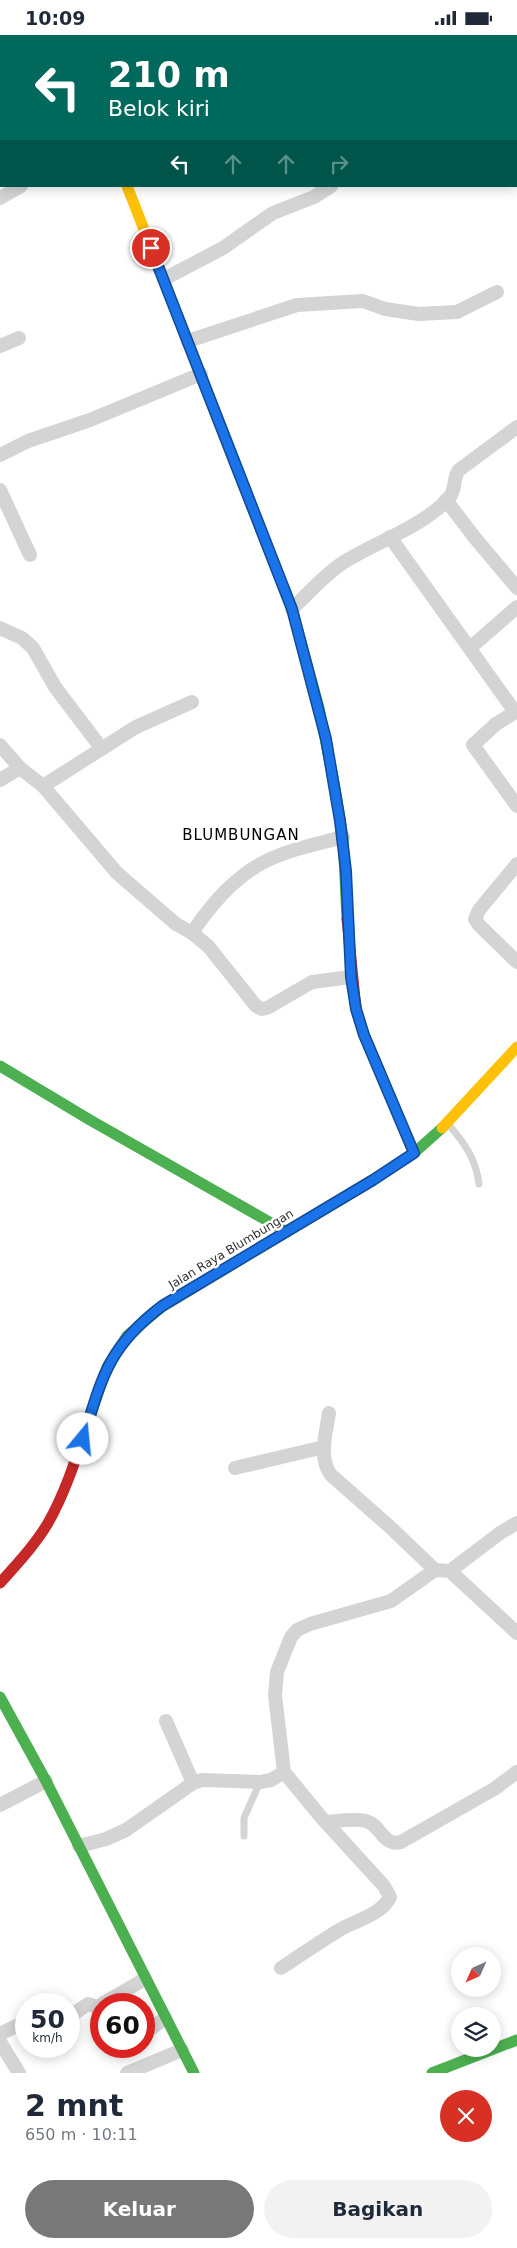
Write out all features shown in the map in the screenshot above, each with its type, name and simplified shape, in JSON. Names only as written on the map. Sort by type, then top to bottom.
[{"type":"street","points":[[0,198],[19,187]]},
{"type":"street","points":[[127,187],[292,609],[326,739],[343,837],[351,977],[356,1009],[364,1035],[414,1153]]},
{"type":"street","points":[[164,279],[223,248],[273,213],[314,197],[329,187]]},
{"type":"street","points":[[188,341],[297,305],[363,301],[385,309],[420,314],[457,312],[497,292]]},
{"type":"street","points":[[0,346],[18,338]]},
{"type":"street","points":[[0,455],[28,441],[90,420],[201,375]]},
{"type":"street","points":[[292,609],[342,563],[412,526],[446,500],[454,491],[454,476],[459,470],[517,427]]},
{"type":"street","points":[[0,490],[30,555]]},
{"type":"street","points":[[446,500],[474,538],[517,588]]},
{"type":"street","points":[[390,537],[516,712],[496,724],[473,745],[517,806]]},
{"type":"street","points":[[470,648],[517,607]]},
{"type":"street","points":[[0,628],[22,638],[33,648],[55,687],[102,749]]},
{"type":"street","points":[[43,786],[148,720],[192,702]]},
{"type":"street","points":[[0,745],[20,768],[43,786],[117,873],[176,924],[192,933],[208,946],[256,1006],[262,1009],[267,1008],[312,982],[351,977]]},
{"type":"street","points":[[0,780],[20,768]]},
{"type":"street","points":[[192,933],[207,910],[223,893],[260,866],[279,855],[343,837]]},
{"type":"street","points":[[517,864],[479,910],[475,919],[517,961]]},
{"type":"street","name":"Jalan Raya Blumbungan","points":[[0,1583],[48,1523],[71,1472],[107,1367],[127,1336],[162,1306],[373,1180],[414,1153],[447,1123],[517,1047]]},
{"type":"street","points":[[0,1066],[90,1120],[287,1232]]},
{"type":"street","points":[[329,1413],[324,1447],[324,1462],[332,1475],[435,1570]]},
{"type":"street","points":[[235,1468],[324,1447]]},
{"type":"street","points":[[450,1571],[500,1533],[517,1523]]},
{"type":"street","points":[[281,1968],[341,1929],[379,1910],[387,1903],[390,1897],[384,1886],[284,1772],[275,1695],[277,1672],[290,1637],[297,1630],[310,1624],[391,1601],[435,1570],[450,1571],[515,1628]]},
{"type":"street","points":[[0,1697],[46,1781],[194,2073]]},
{"type":"street","points":[[166,1721],[193,1783]]},
{"type":"street","points":[[79,1846],[106,1839],[126,1830],[193,1783],[202,1780],[260,1782],[271,1780],[284,1772]]},
{"type":"street","points":[[326,1822],[366,1821],[373,1823],[388,1841],[401,1842],[494,1789],[517,1772]]},
{"type":"street","points":[[0,1805],[46,1781]]},
{"type":"street","points":[[123,1993],[146,1979]]},
{"type":"street","points":[[155,2026],[165,2018]]},
{"type":"street","points":[[0,2034],[15,2026]]},
{"type":"street","points":[[432,2073],[517,2040]]},
{"type":"street","points":[[0,2042],[20,2073]]},
{"type":"street","points":[[127,2073],[182,2050]]},
{"type":"lane","points":[[447,1123],[467,1146],[477,1167],[479,1184]]},
{"type":"lane","points":[[244,1836],[244,1818],[260,1782]]},
{"type":"traffic: fast","points":[[186,337],[292,609],[319,708],[335,788],[343,837],[347,919]]},
{"type":"traffic: fast","points":[[0,1066],[90,1120],[287,1232]]},
{"type":"traffic: fast","points":[[85,1431],[107,1367],[127,1336],[163,1306],[373,1180],[414,1153],[442,1128]]},
{"type":"traffic: fast","points":[[0,1697],[46,1781],[194,2073]]},
{"type":"traffic: fast","points":[[432,2073],[517,2040]]},
{"type":"traffic: slow","points":[[127,187],[186,337]]},
{"type":"traffic: slow","points":[[442,1128],[517,1047]]},
{"type":"traffic: slow","points":[[380,1072],[414,1153]]},
{"type":"traffic: jam","points":[[347,919],[356,1009],[364,1035],[380,1072]]},
{"type":"traffic: jam","points":[[0,1583],[32,1547],[48,1523],[64,1490],[85,1431]]},
{"type":"district","name":"BLUMBUNGAN","points":[[241,835]]},
{"type":"route","points":[[83,1439],[107,1367],[127,1336],[144,1320],[162,1306],[373,1180],[414,1153],[364,1035],[356,1009],[351,977],[343,837],[326,739],[301,638],[292,609],[151,248]]}]
